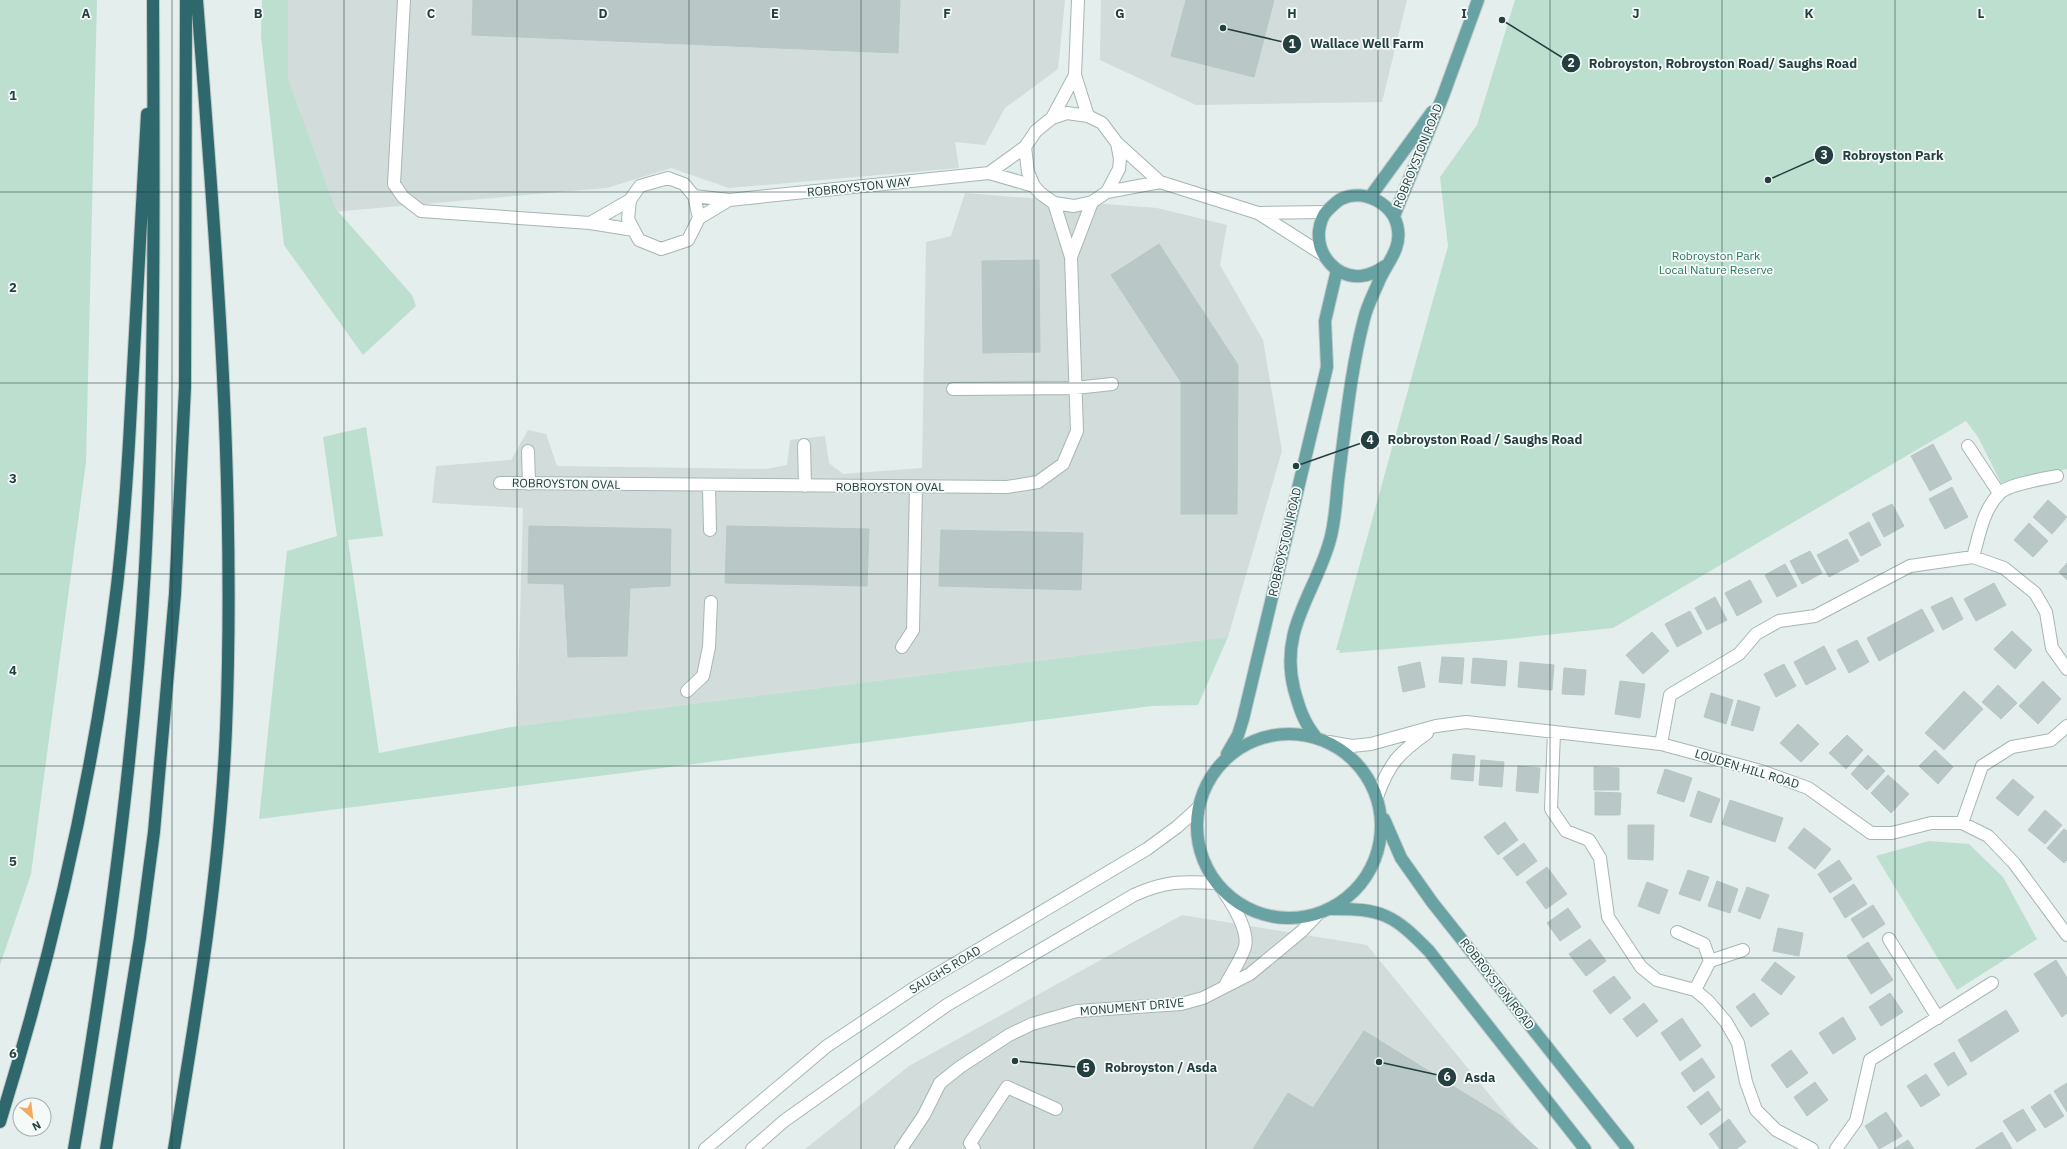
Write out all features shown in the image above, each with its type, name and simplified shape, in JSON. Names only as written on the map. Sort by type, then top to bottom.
[{"type":"highway","points":[[0,1122],[38,994],[70,865],[88,774],[110,643],[121,545],[128,453],[153,0]]},
{"type":"highway","points":[[74,1149],[87,1073],[115,883],[132,725],[145,571],[153,395],[155,284],[153,0]]},
{"type":"highway","points":[[106,1149],[140,938],[154,832],[174,594],[185,388],[186,0]]},
{"type":"highway","points":[[174,1149],[200,992],[215,877],[226,733],[230,614],[228,479],[224,398],[197,0]]},
{"type":"main road","name":"ROBROYSTON ROAD","points":[[1394,216],[1443,96],[1478,0]]},
{"type":"main road","name":"ROBROYSTON ROAD","points":[[1315,736],[1304,723],[1292,682],[1289,661],[1292,638],[1330,540],[1352,371],[1364,317],[1385,266],[1392,259],[1398,246],[1398,229],[1394,216],[1382,203],[1370,197],[1443,96]]},
{"type":"main road","points":[[1370,197],[1355,195],[1341,199],[1325,212],[1320,224],[1318,241],[1326,261],[1337,270],[1347,274],[1360,276],[1373,273],[1385,266]]},
{"type":"main road","name":"ROBROYSTON ROAD","points":[[1222,762],[1238,735],[1243,719],[1327,367],[1325,321],[1337,270]]},
{"type":"main road","points":[[1285,733],[1315,736],[1330,742],[1343,750],[1363,770],[1377,797],[1380,810],[1382,829],[1378,853],[1357,888],[1346,899],[1329,909],[1318,914],[1289,918],[1257,912],[1241,905],[1224,892],[1216,883],[1201,855],[1196,831],[1198,808],[1205,786],[1222,762],[1235,750],[1258,738],[1285,733]]},
{"type":"main road","name":"ROBROYSTON ROAD","points":[[1380,810],[1398,852],[1414,878],[1628,1149]]},
{"type":"main road","points":[[1329,909],[1357,908],[1369,910],[1397,921],[1406,927],[1429,951],[1585,1149]]},
{"type":"street","points":[[404,0],[394,184],[403,197],[421,211],[590,223],[634,230]]},
{"type":"street","points":[[1078,0],[1075,75],[1088,116]]},
{"type":"street","points":[[1052,118],[1075,75]]},
{"type":"street","points":[[989,173],[1025,147],[1036,131],[1052,118],[1067,113],[1088,116],[1102,123],[1117,143],[1160,182],[1258,213],[1322,254]]},
{"type":"street","points":[[1107,192],[1118,169],[1120,159],[1117,143]]},
{"type":"street","points":[[1025,147],[1028,172],[1034,186],[1040,193],[1054,203],[1074,206],[1092,202],[1107,192],[1160,182]]},
{"type":"street","points":[[989,173],[1034,186]]},
{"type":"street","name":"ROBROYSTON WAY","points":[[694,196],[729,200],[989,173]]},
{"type":"street","points":[[590,223],[630,200],[640,186],[668,178],[684,184],[694,196],[699,218],[688,240],[661,249],[639,240],[628,219],[630,200]]},
{"type":"street","name":"ROBROYSTON WAY","points":[[699,218],[729,200]]},
{"type":"street","points":[[1072,257],[1092,202]]},
{"type":"street","points":[[1054,203],[1072,257]]},
{"type":"street","points":[[1258,213],[1325,212]]},
{"type":"street","name":"ROBROYSTON OVAL","points":[[500,483],[709,486],[1007,487],[1038,482],[1063,464],[1077,431],[1072,257]]},
{"type":"street","points":[[953,389],[1075,388],[1112,384]]},
{"type":"street","points":[[804,445],[805,486]]},
{"type":"street","points":[[1968,446],[1999,494]]},
{"type":"street","points":[[528,451],[529,484]]},
{"type":"street","points":[[1973,557],[1985,516],[1999,494],[2022,483],[2057,476]]},
{"type":"street","points":[[709,486],[710,530]]},
{"type":"street","points":[[902,647],[913,630],[916,487]]},
{"type":"street","points":[[1661,744],[1670,695],[1739,654],[1756,634],[1779,621],[1815,616],[1910,566],[1973,557],[2004,568],[2034,593],[2046,612],[2052,648],[2067,669]]},
{"type":"street","points":[[687,691],[703,676],[710,647],[711,602]]},
{"type":"street","name":"LOUDEN HILL ROAD","points":[[1330,742],[1352,746],[1371,744],[1436,726],[1466,722],[1661,744],[1761,771],[1808,788],[1871,833],[1892,833],[1931,823],[1962,823],[1988,836],[2003,852],[2067,936]]},
{"type":"street","name":"LOUDEN HILL ROAD","points":[[1377,797],[1392,763],[1402,750],[1436,726]]},
{"type":"street","points":[[1962,823],[1982,766],[2012,748],[2051,740],[2067,726]]},
{"type":"street","points":[[1554,732],[1551,809],[1566,831],[1589,840],[1600,858],[1608,916],[1641,967],[1658,980],[1695,990],[1708,1001],[1726,1022],[1738,1043],[1746,1082],[1756,1110],[1776,1130],[1812,1149]]},
{"type":"street","name":"SAUGHS ROAD","points":[[705,1149],[827,1046],[914,988],[1147,849],[1177,827],[1198,808]]},
{"type":"street","points":[[752,1149],[784,1121],[947,1004],[1134,895],[1152,887],[1169,882],[1216,883]]},
{"type":"street","points":[[1224,892],[1237,912],[1245,946],[1225,986]]},
{"type":"street","name":"MONUMENT DRIVE","points":[[901,1149],[924,1114],[940,1084],[960,1067],[1009,1035],[1032,1024],[1077,1011],[1181,1004],[1203,998],[1250,974],[1302,931],[1318,914]]},
{"type":"street","points":[[1677,932],[1704,944],[1710,961]]},
{"type":"street","points":[[1889,939],[1938,1018]]},
{"type":"street","points":[[1695,990],[1710,961],[1743,950]]},
{"type":"street","points":[[1836,1149],[1856,1121],[1870,1060],[1992,983]]},
{"type":"street","points":[[974,1149],[970,1143],[1007,1087],[1056,1109]]},
{"type":"shaded area","points":[[282,0],[1065,0],[1058,69],[1005,108],[985,145],[955,142],[959,168],[729,188],[671,168],[607,188],[297,215]]},
{"type":"shaded area","points":[[1101,0],[1407,0],[1382,102],[1196,105],[1100,60]]},
{"type":"shaded area","points":[[965,193],[1157,208],[1227,225],[1220,265],[1263,340],[1282,451],[1228,637],[517,726],[523,508],[432,503],[436,466],[511,460],[528,430],[546,434],[557,466],[766,469],[787,465],[790,440],[825,436],[829,463],[843,474],[922,468],[926,242],[951,236]]},
{"type":"shaded area","points":[[1182,915],[1367,945],[1534,1149],[805,1149],[909,1066]]},
{"type":"green space","points":[[0,0],[97,0],[86,462],[31,874],[0,965]]},
{"type":"green space","points":[[262,0],[288,0],[288,79],[335,208],[412,295],[416,306],[363,355],[284,245],[261,36]]},
{"type":"green space","name":"Robroyston Park Local Nature Reserve","points":[[1515,0],[2067,0],[2067,469],[2001,483],[1978,437],[1966,421],[1613,628],[1499,640],[1339,653],[1340,650],[1336,650],[1448,246],[1440,177],[1477,125]]},
{"type":"green space","points":[[366,427],[383,536],[348,540],[379,753],[517,726],[1228,637],[1198,705],[1152,706],[259,819],[287,551],[337,536],[323,437]]},
{"type":"green space","points":[[1929,841],[1969,844],[2003,877],[2037,939],[1957,990],[1876,856]]},
{"type":"building","points":[[473,0],[900,0],[898,53],[472,35]]},
{"type":"building","points":[[1186,0],[1274,0],[1254,77],[1171,56]]},
{"type":"building","points":[[1159,244],[1238,365],[1237,514],[1181,514],[1181,382],[1111,275]]},
{"type":"building","points":[[1039,260],[1040,352],[983,353],[982,261]]},
{"type":"building","points":[[1933,444],[1952,479],[1930,491],[1911,456]]},
{"type":"building","points":[[1952,487],[1968,517],[1945,529],[1929,499]]},
{"type":"building","points":[[2048,500],[2067,517],[2052,534],[2033,517]]},
{"type":"building","points":[[1892,504],[1904,526],[1884,537],[1872,514]]},
{"type":"building","points":[[1869,522],[1881,545],[1861,556],[1849,533]]},
{"type":"building","points":[[2029,523],[2048,541],[2033,557],[2014,540]]},
{"type":"building","points":[[529,526],[671,529],[670,586],[630,588],[627,656],[568,657],[564,584],[528,583]]},
{"type":"building","points":[[727,526],[869,529],[867,586],[725,583]]},
{"type":"building","points":[[941,530],[1083,533],[1081,590],[939,586]]},
{"type":"building","points":[[1847,539],[1859,561],[1829,577],[1817,555]]},
{"type":"building","points":[[1810,551],[1822,573],[1802,584],[1790,561]]},
{"type":"building","points":[[2067,563],[2067,580],[2059,572]]},
{"type":"building","points":[[1785,564],[1797,586],[1777,597],[1765,575]]},
{"type":"building","points":[[1750,580],[1762,602],[1737,616],[1725,593]]},
{"type":"building","points":[[1994,583],[2006,605],[1976,621],[1964,599]]},
{"type":"building","points":[[1715,597],[1727,620],[1707,630],[1695,608]]},
{"type":"building","points":[[1952,597],[1963,619],[1943,630],[1931,607]]},
{"type":"building","points":[[1922,609],[1934,631],[1879,661],[1867,638]]},
{"type":"building","points":[[1690,611],[1702,633],[1677,647],[1665,624]]},
{"type":"building","points":[[2012,631],[2032,650],[2015,669],[1994,649]]},
{"type":"building","points":[[1652,632],[1669,651],[1643,674],[1626,655]]},
{"type":"building","points":[[1857,640],[1869,662],[1849,673],[1837,650]]},
{"type":"building","points":[[1824,646],[1836,669],[1806,685],[1794,662]]},
{"type":"building","points":[[1442,657],[1464,658],[1462,684],[1439,682]]},
{"type":"building","points":[[1473,658],[1507,661],[1505,686],[1471,683]]},
{"type":"building","points":[[1420,662],[1425,687],[1403,692],[1398,667]]},
{"type":"building","points":[[1520,662],[1554,665],[1552,690],[1518,687]]},
{"type":"building","points":[[1784,664],[1796,686],[1776,697],[1764,674]]},
{"type":"building","points":[[1564,668],[1586,670],[1584,695],[1562,694]]},
{"type":"building","points":[[1620,681],[1645,684],[1640,718],[1615,714]]},
{"type":"building","points":[[2043,681],[2061,699],[2038,724],[2019,706]]},
{"type":"building","points":[[1998,685],[2017,703],[2001,719],[1982,702]]},
{"type":"building","points":[[1964,691],[1983,709],[1944,750],[1925,733]]},
{"type":"building","points":[[1711,693],[1733,700],[1726,724],[1704,717]]},
{"type":"building","points":[[1738,700],[1760,707],[1753,731],[1731,725]]},
{"type":"building","points":[[1798,724],[1819,744],[1801,762],[1780,743]]},
{"type":"building","points":[[1847,735],[1863,750],[1846,769],[1829,753]]},
{"type":"building","points":[[1935,750],[1953,767],[1938,784],[1919,766]]},
{"type":"building","points":[[1453,754],[1475,756],[1473,781],[1451,779]]},
{"type":"building","points":[[1868,755],[1885,771],[1867,790],[1851,774]]},
{"type":"building","points":[[1481,760],[1504,762],[1502,787],[1479,785]]},
{"type":"building","points":[[1518,766],[1540,768],[1538,793],[1516,791]]},
{"type":"building","points":[[1594,767],[1619,768],[1619,790],[1594,790]]},
{"type":"building","points":[[1665,769],[1692,778],[1684,802],[1657,793]]},
{"type":"building","points":[[1888,775],[1909,794],[1891,813],[1871,793]]},
{"type":"building","points":[[2013,779],[2034,797],[2018,816],[1996,798]]},
{"type":"building","points":[[1698,791],[1720,799],[1711,823],[1690,816]]},
{"type":"building","points":[[1595,792],[1621,793],[1620,815],[1595,815]]},
{"type":"building","points":[[1730,800],[1783,818],[1775,842],[1722,824]]},
{"type":"building","points":[[2045,810],[2062,825],[2045,844],[2028,830]]},
{"type":"building","points":[[1505,822],[1518,840],[1498,855],[1484,837]]},
{"type":"building","points":[[1628,825],[1654,825],[1653,860],[1628,859]]},
{"type":"building","points":[[1804,828],[1831,849],[1815,869],[1788,848]]},
{"type":"building","points":[[2064,829],[2067,831],[2067,860],[2064,863],[2047,848]]},
{"type":"building","points":[[1524,843],[1537,861],[1517,876],[1503,858]]},
{"type":"building","points":[[1839,860],[1852,879],[1830,893],[1818,874]]},
{"type":"building","points":[[1547,867],[1567,894],[1546,909],[1526,882]]},
{"type":"building","points":[[1688,870],[1709,877],[1700,901],[1679,894]]},
{"type":"building","points":[[1717,881],[1738,889],[1730,913],[1708,906]]},
{"type":"building","points":[[1647,882],[1668,890],[1659,914],[1638,906]]},
{"type":"building","points":[[1854,884],[1867,904],[1845,918],[1833,898]]},
{"type":"building","points":[[1747,887],[1769,895],[1760,919],[1738,911]]},
{"type":"building","points":[[1873,905],[1885,924],[1863,938],[1851,919]]},
{"type":"building","points":[[1568,908],[1581,927],[1560,941],[1547,923]]},
{"type":"building","points":[[1778,928],[1803,933],[1799,956],[1773,951]]},
{"type":"building","points":[[1590,939],[1606,961],[1586,976],[1569,954]]},
{"type":"building","points":[[1868,942],[1893,980],[1871,994],[1847,956]]},
{"type":"building","points":[[2056,960],[2067,978],[2067,1013],[2062,1017],[2034,974]]},
{"type":"building","points":[[1775,962],[1795,977],[1781,995],[1761,980]]},
{"type":"building","points":[[1614,976],[1631,998],[1610,1014],[1593,991]]},
{"type":"building","points":[[1754,993],[1769,1014],[1751,1027],[1736,1007]]},
{"type":"building","points":[[1890,993],[1903,1012],[1881,1026],[1869,1007]]},
{"type":"building","points":[[1644,1003],[1658,1021],[1637,1037],[1623,1019]]},
{"type":"building","points":[[2006,1010],[2019,1031],[1971,1062],[1958,1040]]},
{"type":"building","points":[[1843,1017],[1856,1039],[1833,1054],[1819,1033]]},
{"type":"building","points":[[1682,1018],[1701,1046],[1680,1061],[1661,1033]]},
{"type":"building","points":[[1364,1031],[1503,1117],[1538,1149],[1253,1149],[1288,1093],[1313,1108]]},
{"type":"building","points":[[1791,1050],[1808,1073],[1787,1088],[1771,1065]]},
{"type":"building","points":[[1954,1052],[1967,1074],[1948,1086],[1934,1064]]},
{"type":"building","points":[[1702,1058],[1715,1077],[1694,1092],[1681,1073]]},
{"type":"building","points":[[1926,1074],[1940,1095],[1921,1107],[1907,1086]]},
{"type":"building","points":[[1815,1082],[1828,1100],[1807,1116],[1794,1097]]},
{"type":"building","points":[[2067,1083],[2067,1112],[2054,1091]]},
{"type":"building","points":[[1708,1091],[1721,1110],[1701,1125],[1687,1107]]},
{"type":"building","points":[[2050,1094],[2064,1116],[2045,1128],[2031,1107]]},
{"type":"building","points":[[2023,1109],[2036,1130],[2017,1142],[2003,1121]]},
{"type":"building","points":[[1886,1112],[1902,1136],[1879,1149],[1865,1126]]},
{"type":"building","points":[[1729,1119],[1746,1142],[1736,1149],[1720,1149],[1709,1134]]},
{"type":"building","points":[[2002,1132],[2012,1149],[1975,1149]]},
{"type":"building","points":[[1908,1140],[1914,1149],[1894,1149]]},
{"type":"place","name":"Robroyston, Robroyston Road/ Saughs Road","points":[[1502,20]]},
{"type":"place","name":"Wallace Well Farm","points":[[1223,28]]},
{"type":"place","name":"Robroyston Park","points":[[1768,180]]},
{"type":"place","name":"Robroyston Road / Saughs Road","points":[[1296,466]]},
{"type":"place","name":"Robroyston / Asda","points":[[1015,1061]]},
{"type":"place","name":"Asda","points":[[1379,1062]]}]
